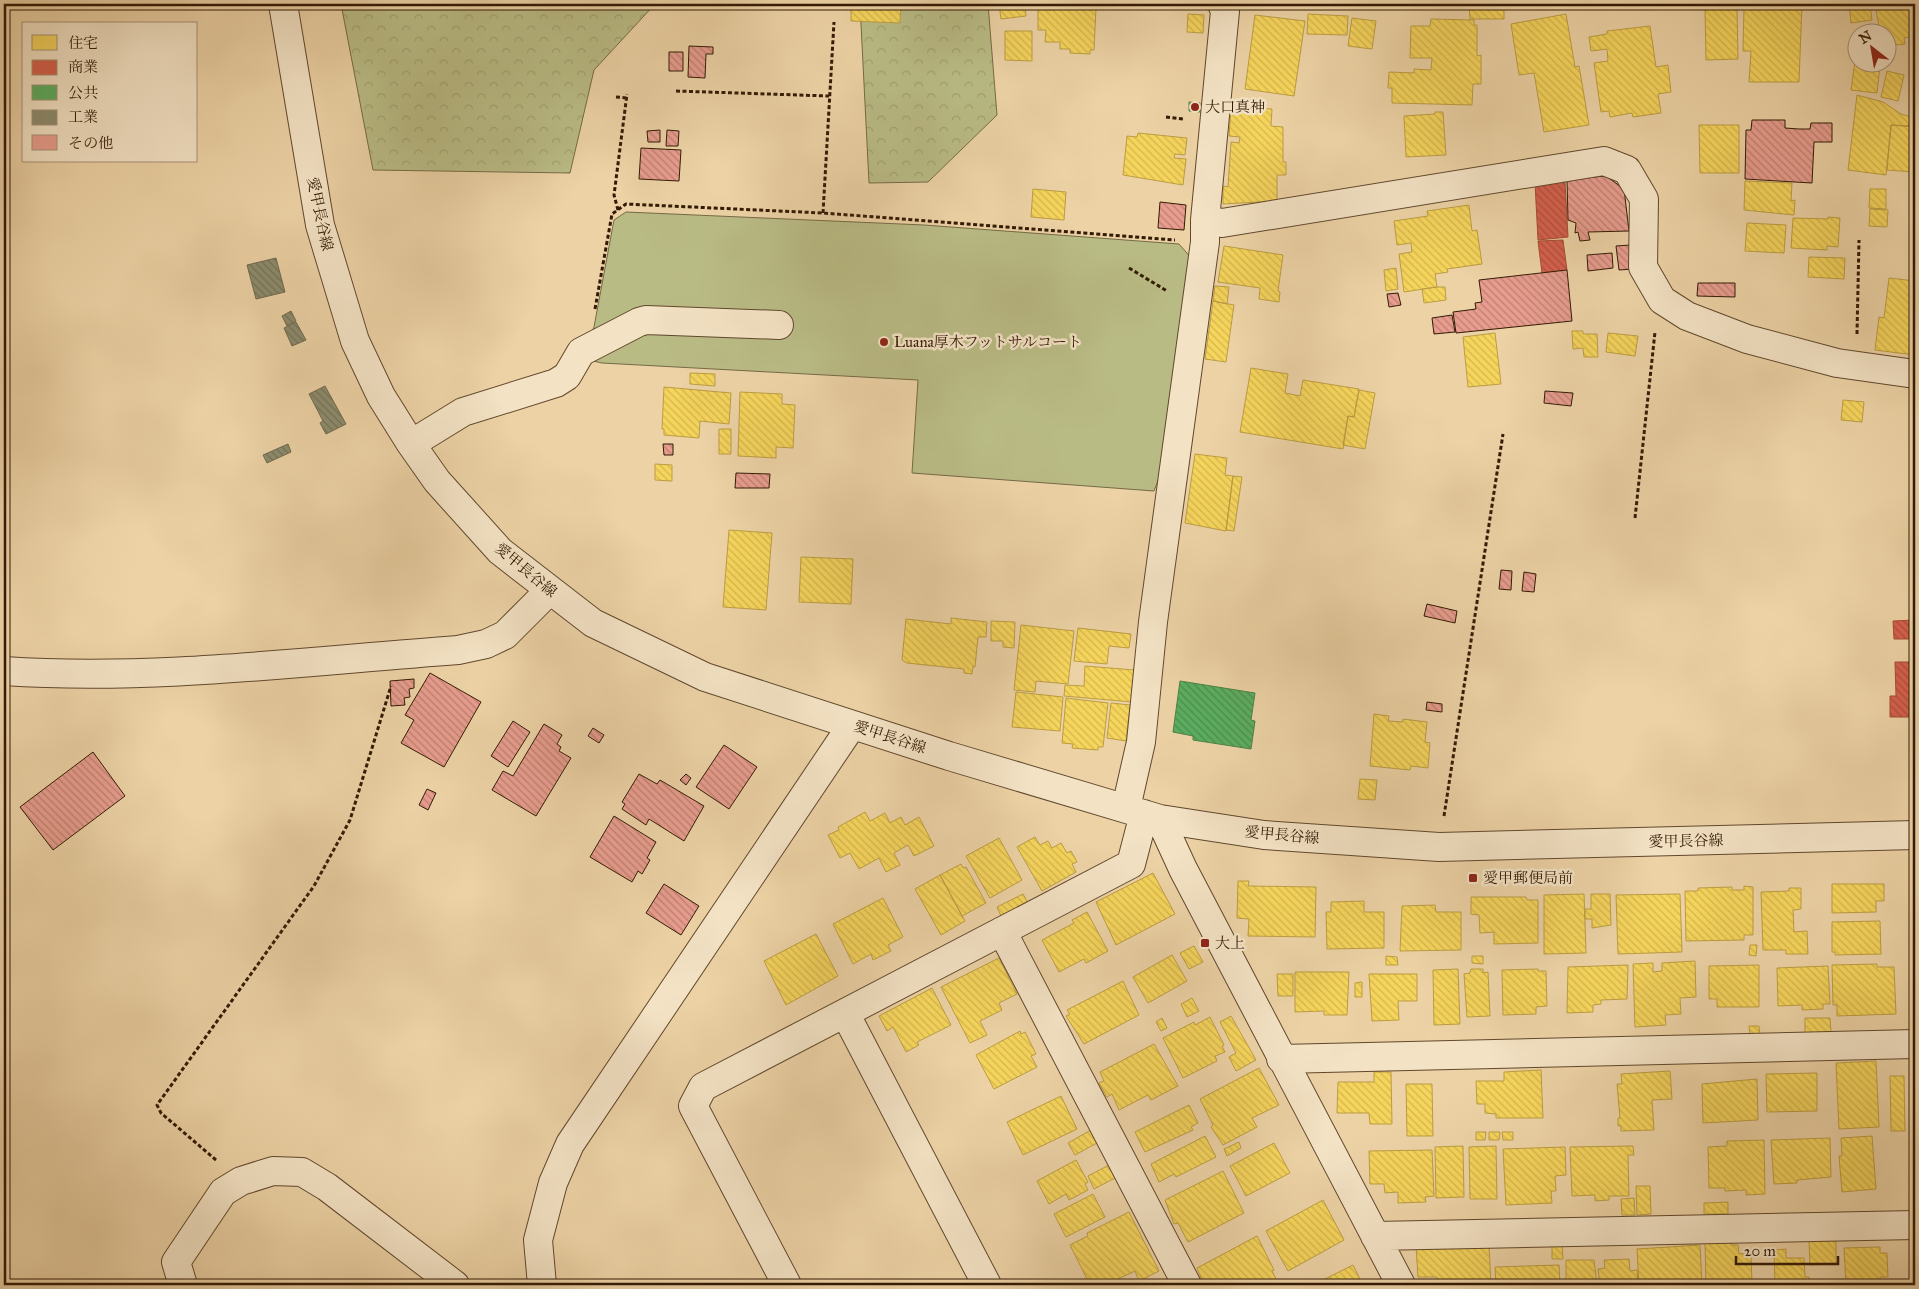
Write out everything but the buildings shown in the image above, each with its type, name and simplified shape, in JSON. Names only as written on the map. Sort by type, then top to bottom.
[{"type":"street","name":"愛甲長谷線","points":[[283,4],[322,234],[356,340],[382,396],[411,444],[438,481],[500,551],[549,591],[593,623],[705,677],[852,725],[1143,813],[1264,835],[1439,847],[1915,836]]},
{"type":"street","points":[[787,1285],[694,1106],[703,1087],[1131,864],[1143,813],[1141,742],[1153,622],[1205,231],[1225,11],[1222,4]]},
{"type":"street","points":[[1205,231],[1222,223],[1604,161],[1627,170],[1644,199],[1643,267],[1662,300],[1687,316],[1747,339],[1838,363],[1915,374]]},
{"type":"street","points":[[411,444],[463,412],[556,383],[567,376],[581,352],[646,320],[779,325]]},
{"type":"street","points":[[4,671],[68,676],[222,668],[458,650],[505,636],[549,591]]},
{"type":"street","points":[[547,1281],[538,1240],[553,1183],[570,1144],[852,725]]},
{"type":"street","points":[[1143,813],[1183,869],[1401,1285]]},
{"type":"street","points":[[1002,931],[1188,1285]]},
{"type":"street","points":[[844,1013],[987,1285]]},
{"type":"street","points":[[1281,1059],[1915,1044]]},
{"type":"street","points":[[183,1285],[176,1262],[223,1192],[241,1181],[273,1172],[302,1172],[327,1187],[455,1285]]},
{"type":"street","points":[[1375,1236],[1915,1225]]},
{"type":"path","points":[[823,213],[834,22]]},
{"type":"path","points":[[676,91],[829,96]]},
{"type":"path","points":[[616,97],[627,96],[614,195],[618,210]]},
{"type":"path","points":[[581,352],[592,326],[612,214],[626,204],[1205,231]]},
{"type":"path","points":[[1856,365],[1860,240]]},
{"type":"path","points":[[1129,268],[1169,292],[1196,298]]},
{"type":"path","points":[[1635,518],[1658,306],[1662,300]]},
{"type":"path","points":[[1439,847],[1503,434]]},
{"type":"path","points":[[241,1181],[161,1113],[157,1104],[314,886],[350,820],[401,654]]},
{"type":"path","points":[[586,1285],[589,1282]]},
{"type":"green space","points":[[341,4],[655,4],[594,70],[570,173],[373,170]]},
{"type":"green space","points":[[860,4],[988,4],[997,115],[928,182],[869,183]]},
{"type":"green space","name":"Luana厚木フットサルコート","points":[[626,212],[924,225],[1179,244],[1193,260],[1163,468],[1154,491],[912,473],[918,380],[602,363],[580,358],[594,327],[614,220]]},
{"type":"place","name":"大口真神","points":[[1195,107]]},
{"type":"place","name":"Luana厚木フットサルコート","points":[[884,342]]},
{"type":"place","name":"愛甲郵便局前","points":[[1473,878]]},
{"type":"place","name":"大上","points":[[1205,943]]}]
